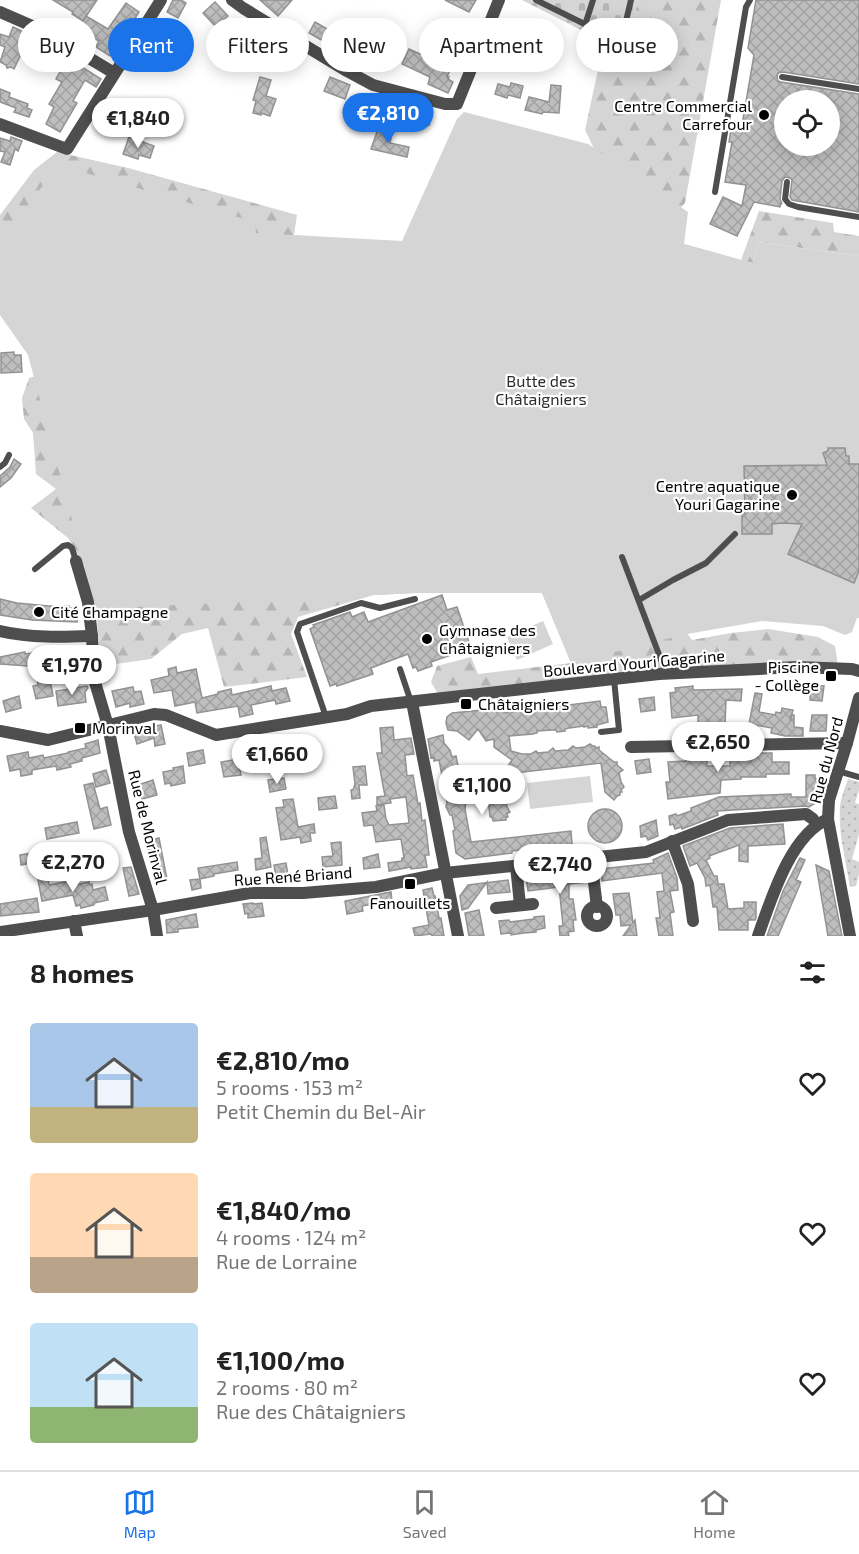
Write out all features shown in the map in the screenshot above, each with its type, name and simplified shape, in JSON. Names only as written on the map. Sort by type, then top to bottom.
[{"type":"street","points":[[0,124],[67,149],[161,0]]},
{"type":"street","points":[[238,2],[373,85],[445,104],[457,104],[499,0]]},
{"type":"street","points":[[0,12],[46,32],[114,73]]},
{"type":"street","name":"Rue de Morinval","points":[[76,561],[88,602],[94,679],[108,726],[129,832],[153,910],[156,936]]},
{"type":"street","points":[[0,631],[60,637],[92,636]]},
{"type":"street","name":"Boulevard Youri Gagarine","points":[[0,731],[48,740],[154,714],[166,715],[216,735],[347,714],[371,706],[666,674],[797,667],[859,671]]},
{"type":"street","name":"Rue du Nord","points":[[850,936],[828,819],[829,800],[859,698]]},
{"type":"street","points":[[412,702],[458,936]]},
{"type":"street","points":[[631,747],[847,743]]},
{"type":"street","points":[[806,814],[820,811],[829,800]]},
{"type":"street","points":[[806,814],[817,825]]},
{"type":"street","name":"Rue René Briand","points":[[0,932],[153,910],[250,893],[303,893],[376,887],[445,873],[645,852],[728,820],[806,814]]},
{"type":"street","points":[[758,936],[777,884],[797,844],[817,825],[828,819]]},
{"type":"street","points":[[672,841],[688,884],[693,921]]},
{"type":"street","points":[[591,858],[597,907]]},
{"type":"street","points":[[496,908],[527,905],[516,866]]},
{"type":"street","points":[[74,921],[77,936]]},
{"type":"lane","points":[[536,0],[576,20]]},
{"type":"lane","points":[[587,18],[593,0]]},
{"type":"lane","points":[[627,18],[631,0]]},
{"type":"lane","points":[[715,192],[746,7],[750,0]]},
{"type":"lane","points":[[782,77],[859,89]]},
{"type":"lane","points":[[786,184],[785,199],[789,204],[859,217]]},
{"type":"lane","points":[[0,467],[9,454]]},
{"type":"lane","points":[[639,600],[706,563],[735,534]]},
{"type":"lane","points":[[35,569],[63,546],[68,545],[72,548],[76,561]]},
{"type":"lane","points":[[622,557],[666,674]]},
{"type":"lane","points":[[326,717],[297,632],[300,624],[361,603],[380,608],[415,598]]},
{"type":"lane","points":[[400,669],[412,702]]},
{"type":"lane","points":[[602,732],[619,730],[614,680]]},
{"type":"lane","points":[[838,771],[859,777]]},
{"type":"green space","points":[[522,0],[638,0],[634,18],[576,18],[576,28],[564,21],[564,18],[557,18]]},
{"type":"green space","points":[[638,0],[721,0],[685,203],[662,227],[684,244],[726,256],[706,323],[598,157],[585,130],[598,72],[678,72],[678,18],[634,18]]},
{"type":"green space","name":"Butte des Châtaigniers","points":[[464,112],[588,144],[688,212],[684,244],[753,263],[759,242],[859,256],[859,618],[852,632],[845,635],[823,626],[762,621],[687,634],[571,663],[542,593],[415,593],[96,609],[28,355],[0,315],[0,243],[58,165],[255,222],[256,233],[402,241],[457,119]]},
{"type":"green space","points":[[57,152],[128,168],[297,215],[294,235],[365,240],[348,506],[682,626],[692,640],[768,629],[818,637],[835,646],[838,666],[438,694],[431,682],[437,666],[471,657],[478,674],[571,663],[542,593],[415,593],[374,595],[298,617],[291,634],[307,677],[224,687],[208,628],[182,634],[151,659],[101,666],[96,609],[84,565],[68,538],[31,508],[56,489],[36,474],[33,433],[24,419],[22,398],[29,378],[40,375],[0,254],[0,215],[34,170]]},
{"type":"green space","points":[[759,211],[833,223],[834,232],[859,236],[859,256],[759,242],[753,263],[741,260]]},
{"type":"green space","points":[[543,621],[553,644],[517,660],[507,637]]},
{"type":"green space","points":[[590,776],[593,802],[530,809],[527,783]]},
{"type":"green space","points":[[848,779],[859,782],[855,803],[859,804],[859,834],[852,859],[859,862],[859,874],[856,886],[850,887],[841,837],[840,816],[841,799]]},
{"type":"building","points":[[53,0],[97,0],[85,18],[78,18],[72,14],[73,12]]},
{"type":"building","points":[[173,0],[186,3],[178,18],[167,12]]},
{"type":"building","points":[[260,0],[292,0],[278,16]]},
{"type":"building","points":[[445,0],[476,0],[469,12]]},
{"type":"building","name":"Centre Commercial Carrefour","points":[[756,0],[859,0],[859,84],[778,73],[778,81],[781,82],[833,90],[774,90],[774,156],[840,156],[840,91],[859,94],[859,212],[792,200],[790,197],[792,180],[785,177],[782,181],[780,207],[754,202],[737,236],[710,224],[723,197],[742,206],[746,185],[725,182],[732,142],[729,142],[731,129],[741,131],[754,55],[748,48]]},
{"type":"building","points":[[215,2],[228,16],[208,18],[203,13]]},
{"type":"building","points":[[126,3],[139,12],[135,18],[116,18]]},
{"type":"building","points":[[96,22],[108,29],[108,55],[96,47],[99,41],[96,39]]},
{"type":"building","points":[[315,22],[321,25],[321,40],[309,33]]},
{"type":"building","points":[[13,27],[18,29],[18,61],[14,69],[7,68],[0,62],[5,47],[0,45],[0,34],[9,37]]},
{"type":"building","points":[[409,49],[419,54],[419,72],[407,66]]},
{"type":"building","points":[[60,72],[90,72],[101,79],[96,87],[85,80],[73,101],[77,103],[60,132],[46,124],[54,107],[49,104],[62,82],[56,79]]},
{"type":"building","points":[[419,72],[449,72],[447,77],[453,82],[448,93],[428,84],[430,77]]},
{"type":"building","points":[[260,77],[271,80],[266,96],[276,99],[270,116],[253,113],[256,101],[253,100]]},
{"type":"building","points":[[330,77],[350,85],[345,99],[324,91]]},
{"type":"building","points":[[511,83],[523,86],[520,98],[508,95],[507,98],[495,94],[498,84],[510,87]]},
{"type":"building","points":[[551,85],[561,86],[559,113],[543,112],[542,114],[525,110],[529,97],[549,102]]},
{"type":"building","points":[[0,89],[10,93],[9,97],[28,104],[27,108],[32,110],[29,117],[14,112],[16,108],[0,102]]},
{"type":"building","points":[[367,94],[380,99],[375,112],[362,107]]},
{"type":"building","points":[[419,110],[432,113],[429,125],[419,123],[412,125],[408,113]]},
{"type":"building","points":[[378,129],[392,133],[390,143],[409,147],[407,157],[371,149]]},
{"type":"building","points":[[11,137],[22,141],[18,151],[15,149],[10,165],[1,162],[5,152],[0,151],[0,138],[10,141]]},
{"type":"building","points":[[129,137],[154,146],[150,158],[139,155],[138,159],[123,154]]},
{"type":"building","points":[[14,352],[14,355],[21,355],[22,372],[1,373],[1,353]]},
{"type":"building","points":[[828,448],[845,448],[846,456],[849,456],[849,464],[859,464],[859,571],[854,583],[788,554],[802,524],[772,524],[772,534],[742,534],[742,514],[745,514],[744,466],[827,465],[823,453],[828,451]]},
{"type":"building","points":[[14,459],[21,464],[11,478],[0,487],[0,476],[10,467]]},
{"type":"building","name":"Gymnase des Châtaigniers","points":[[442,595],[447,610],[457,607],[471,648],[431,662],[432,666],[418,671],[416,667],[413,668],[408,654],[371,668],[373,674],[337,686],[336,684],[330,686],[310,629],[314,627],[313,625],[350,612],[352,617],[364,612],[368,622]]},
{"type":"building","name":"Cité Champagne","points":[[0,599],[17,603],[78,608],[77,622],[32,620],[0,615]]},
{"type":"building","points":[[59,649],[61,660],[47,662],[48,668],[35,667],[35,665],[0,664],[0,657]]},
{"type":"building","points":[[176,667],[177,673],[196,669],[202,698],[231,689],[232,695],[271,686],[272,691],[286,688],[290,701],[276,704],[275,700],[251,705],[253,714],[240,717],[238,706],[197,713],[195,702],[175,706],[172,690],[154,693],[151,680],[169,676],[168,669]]},
{"type":"building","points":[[48,669],[53,696],[36,699],[33,686],[38,685],[36,672]]},
{"type":"building","points":[[811,685],[824,686],[822,701],[810,700]]},
{"type":"building","points":[[87,686],[86,702],[58,706],[56,691]]},
{"type":"building","points":[[693,686],[693,690],[742,689],[741,701],[726,700],[725,726],[698,725],[698,715],[672,718],[670,693],[676,692],[675,688]]},
{"type":"building","points":[[133,687],[134,692],[141,691],[144,704],[130,707],[130,703],[116,707],[112,691]]},
{"type":"building","points":[[755,693],[762,694],[759,712],[775,715],[776,712],[781,713],[782,708],[793,710],[794,727],[803,728],[803,736],[771,733],[772,728],[749,724]]},
{"type":"building","points":[[19,696],[21,708],[6,712],[3,701]]},
{"type":"building","points":[[654,697],[655,710],[641,712],[639,699]]},
{"type":"building","points":[[600,701],[601,707],[606,707],[608,722],[597,725],[597,727],[584,726],[565,729],[565,731],[537,731],[533,734],[509,736],[511,751],[531,754],[536,751],[538,753],[548,752],[553,748],[555,751],[568,750],[573,746],[585,747],[590,744],[596,748],[599,747],[599,750],[617,762],[623,770],[619,773],[624,787],[620,795],[614,800],[605,792],[601,763],[506,774],[504,782],[507,807],[510,812],[506,820],[493,821],[490,817],[486,776],[493,767],[505,770],[512,760],[494,747],[494,739],[486,741],[478,729],[469,740],[457,731],[448,730],[447,717],[452,713],[502,708],[503,713]]},
{"type":"building","points":[[812,715],[827,715],[826,731],[810,731]]},
{"type":"building","points":[[161,725],[165,744],[155,746],[154,738],[137,744],[133,730],[145,726],[146,728]]},
{"type":"building","points":[[393,727],[394,740],[411,738],[414,754],[405,755],[407,776],[413,775],[422,821],[425,820],[429,855],[425,855],[427,867],[389,871],[388,863],[402,861],[404,858],[401,839],[376,842],[373,825],[364,826],[362,813],[377,811],[376,806],[384,805],[389,825],[409,823],[406,797],[390,799],[391,803],[377,805],[377,797],[385,796],[377,753],[382,753],[380,728]]},
{"type":"building","points":[[443,735],[444,743],[452,757],[456,756],[463,790],[458,791],[466,801],[465,809],[471,842],[571,831],[572,844],[565,845],[566,847],[529,851],[528,849],[465,859],[456,853],[453,831],[455,830],[452,815],[446,807],[439,760],[434,761],[434,757],[431,758],[428,739]]},
{"type":"building","points":[[98,740],[100,753],[82,758],[82,761],[70,764],[71,767],[57,770],[56,766],[32,770],[32,774],[21,776],[20,769],[10,771],[7,756],[28,752],[29,758],[43,755],[44,758],[86,748],[85,744]]},
{"type":"building","points":[[275,741],[277,752],[239,762],[236,747]]},
{"type":"building","points":[[203,750],[205,763],[189,766],[187,753]]},
{"type":"building","points":[[730,753],[772,753],[772,762],[789,762],[789,774],[766,774],[766,777],[721,780],[720,793],[668,799],[666,782],[670,782],[668,762],[686,761],[686,758],[702,758],[707,759],[707,766],[730,766]]},
{"type":"building","points":[[238,759],[241,775],[224,777],[221,762]]},
{"type":"building","points":[[649,759],[651,772],[637,774],[635,761]]},
{"type":"building","points":[[183,766],[185,783],[171,786],[170,783],[165,784],[163,772]]},
{"type":"building","points":[[365,766],[367,785],[359,785],[360,798],[352,799],[351,790],[355,784],[353,767]]},
{"type":"building","points":[[106,770],[110,783],[96,787],[93,774]]},
{"type":"building","points":[[806,775],[815,775],[817,779],[817,802],[809,807],[717,811],[718,815],[682,829],[681,827],[675,829],[673,824],[670,825],[669,816],[691,811],[691,808],[719,797],[791,794],[791,797],[806,797]]},
{"type":"building","points":[[284,778],[286,789],[270,792],[268,780]]},
{"type":"building","points":[[153,780],[157,795],[142,799],[138,785]]},
{"type":"building","points":[[93,783],[100,809],[107,807],[111,825],[94,829],[84,785]]},
{"type":"building","points":[[335,796],[337,808],[319,810],[318,798]]},
{"type":"building","points":[[293,799],[298,827],[314,824],[315,833],[310,833],[311,841],[301,843],[300,837],[281,840],[276,808],[284,807],[283,800]]},
{"type":"building","points":[[605,809],[617,814],[622,826],[617,838],[605,843],[593,838],[588,826],[593,814]]},
{"type":"building","points":[[656,820],[658,836],[648,840],[646,836],[641,837],[640,826]]},
{"type":"building","points":[[77,822],[79,833],[47,839],[45,828]]},
{"type":"building","points":[[783,824],[785,844],[748,846],[748,862],[739,861],[739,845],[709,856],[710,858],[706,860],[714,876],[717,876],[718,884],[724,884],[728,909],[744,908],[744,902],[756,902],[756,918],[748,920],[748,930],[719,930],[717,907],[713,907],[710,885],[706,886],[705,878],[697,863],[690,866],[683,846],[730,828]]},
{"type":"building","points":[[266,837],[271,867],[256,870],[255,859],[262,858],[260,838]]},
{"type":"building","points":[[159,838],[167,879],[157,882],[146,841]]},
{"type":"building","points":[[341,842],[342,865],[323,867],[322,857],[333,856],[331,843]]},
{"type":"building","points":[[45,851],[47,855],[64,851],[66,861],[48,865],[47,860],[21,865],[20,855]]},
{"type":"building","points":[[668,853],[677,878],[678,890],[670,891],[674,912],[670,913],[673,936],[659,936],[656,918],[660,918],[657,892],[664,891],[662,873],[602,881],[601,869],[654,863],[653,860]]},
{"type":"building","points":[[378,854],[380,867],[364,869],[363,858]]},
{"type":"building","points":[[800,858],[805,860],[796,880],[801,882],[778,936],[767,936],[783,891]]},
{"type":"building","points":[[237,862],[238,870],[200,879],[198,868]]},
{"type":"building","points":[[286,863],[289,881],[277,883],[274,865]]},
{"type":"building","points":[[816,865],[829,871],[842,936],[828,936]]},
{"type":"building","points":[[131,867],[139,894],[129,896],[123,868]]},
{"type":"building","points":[[584,871],[586,882],[569,884],[569,899],[573,899],[576,920],[573,920],[574,931],[568,932],[569,936],[560,936],[559,926],[563,926],[559,887],[528,891],[526,878]]},
{"type":"building","points":[[48,878],[49,885],[70,881],[71,886],[89,882],[93,890],[105,887],[108,900],[81,908],[80,905],[76,906],[73,895],[42,901],[38,880]]},
{"type":"building","points":[[200,879],[201,888],[192,890],[190,880]]},
{"type":"building","points":[[508,880],[510,892],[488,894],[487,883]]},
{"type":"building","points":[[486,883],[468,908],[462,910],[460,896],[468,885]]},
{"type":"building","points":[[432,888],[444,936],[432,936],[431,934],[415,936],[413,928],[429,925],[423,890]]},
{"type":"building","points":[[391,892],[392,901],[362,906],[363,911],[347,914],[345,901]]},
{"type":"building","points":[[629,893],[637,936],[623,936],[631,925],[621,926],[620,915],[616,915],[613,894]]},
{"type":"building","points":[[37,898],[39,912],[0,916],[0,904]]},
{"type":"building","points":[[262,903],[264,916],[248,918],[243,904]]},
{"type":"building","points":[[479,910],[484,936],[469,936],[465,913]]},
{"type":"building","points":[[196,914],[198,927],[178,929],[178,932],[167,933],[166,920]]},
{"type":"building","points":[[544,916],[545,928],[536,930],[536,932],[501,934],[499,921],[509,920],[510,922]]},
{"type":"place","name":"Centre Commercial Carrefour","points":[[764,115]]},
{"type":"place","name":"Centre aquatique Youri Gagarine","points":[[792,495]]},
{"type":"place","name":"Cité Champagne","points":[[39,612]]},
{"type":"place","name":"Gymnase des Châtaigniers","points":[[427,639]]},
{"type":"place","name":"Piscine - Collège","points":[[831,676]]},
{"type":"place","name":"Châtaigniers","points":[[466,704]]},
{"type":"place","name":"Morinval","points":[[80,728]]},
{"type":"place","name":"Fanouillets","points":[[410,884]]}]
